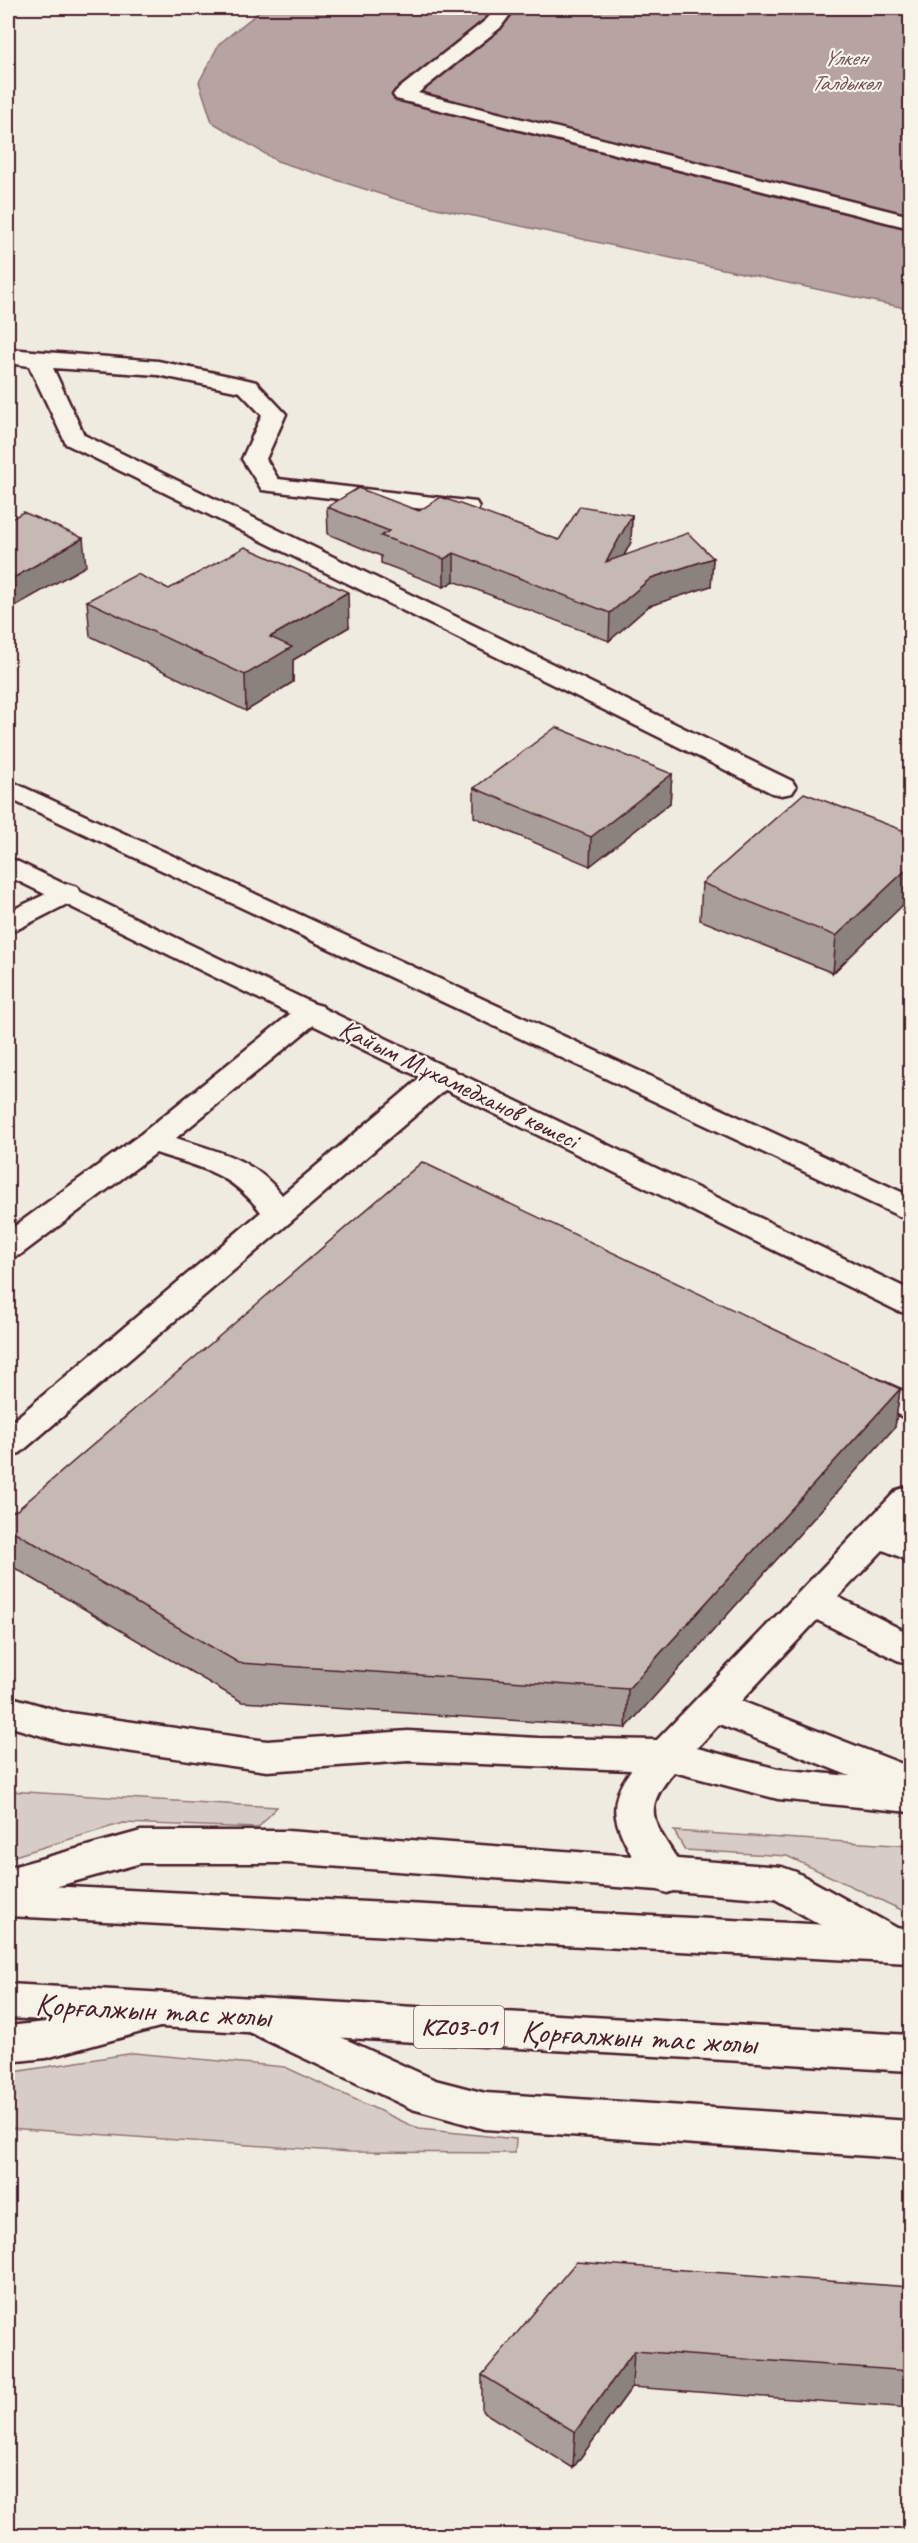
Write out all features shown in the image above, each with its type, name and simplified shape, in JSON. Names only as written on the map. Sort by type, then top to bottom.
[{"type":"main road","points":[[506,8],[493,24],[403,95],[910,222]]},
{"type":"main road","points":[[8,356],[158,368],[248,387],[274,414],[254,459],[270,485],[467,507]]},
{"type":"main road","points":[[38,360],[74,439],[782,787]]},
{"type":"main road","points":[[8,788],[910,1209]]},
{"type":"main road","name":"Қайым Мұхамедханов көшесі","points":[[8,865],[910,1303]]},
{"type":"main road","points":[[8,923],[67,894]]},
{"type":"main road","points":[[8,1247],[152,1141],[311,1012]]},
{"type":"main road","points":[[8,1444],[442,1076]]},
{"type":"main road","points":[[152,1141],[234,1168],[258,1186],[280,1215]]},
{"type":"main road","points":[[826,1367],[910,1408]]},
{"type":"main road","points":[[667,1877],[638,1829],[633,1808],[638,1789],[666,1755],[813,1601],[895,1540],[910,1498]]},
{"type":"main road","points":[[813,1601],[910,1650]]},
{"type":"main road","points":[[713,1706],[910,1783]]},
{"type":"main road","points":[[8,1711],[63,1727],[267,1756],[408,1746],[538,1753],[666,1755],[778,1784],[910,1797]]},
{"type":"main road","points":[[8,1884],[141,1847],[287,1847],[667,1877],[782,1883],[901,1945]]},
{"type":"main road","points":[[8,1900],[901,1945]]},
{"type":"main road","name":"Қорғалжын тас жолы","points":[[8,2001],[910,2053]]},
{"type":"main road","points":[[8,2044],[46,2040],[165,2010]]},
{"type":"main road","points":[[253,2016],[427,2096],[484,2111],[910,2140]]},
{"type":"shaded area","points":[[8,1791],[277,1807],[258,1828],[123,1823],[8,1858]]},
{"type":"shaded area","points":[[674,1831],[910,1846],[910,1914],[787,1856],[685,1850]]},
{"type":"shaded area","points":[[134,2053],[285,2067],[419,2129],[516,2139],[515,2153],[350,2152],[8,2128],[8,2073]]},
{"type":"water","name":"Үлкен Талдыкөл","points":[[264,8],[910,8],[910,309],[399,200],[277,161],[212,122],[199,82],[219,44]]},
{"type":"building","points":[[358,488],[419,511],[441,497],[559,540],[580,506],[632,515],[606,562],[688,533],[713,558],[651,578],[610,613],[454,553],[444,559],[381,536],[389,531],[327,507]]},
{"type":"building","points":[[23,512],[83,538],[8,581],[8,521]]},
{"type":"building","points":[[245,547],[348,592],[270,637],[292,647],[245,675],[87,601],[137,574],[169,589]]},
{"type":"building","points":[[556,727],[672,774],[591,837],[474,788]]},
{"type":"building","points":[[804,793],[910,833],[910,866],[836,936],[702,883]]},
{"type":"building","points":[[422,1162],[900,1389],[628,1689],[239,1663],[8,1528],[8,1513],[17,1510]]},
{"type":"building","points":[[576,2262],[910,2287],[910,2371],[634,2351],[575,2432],[482,2375]]}]
